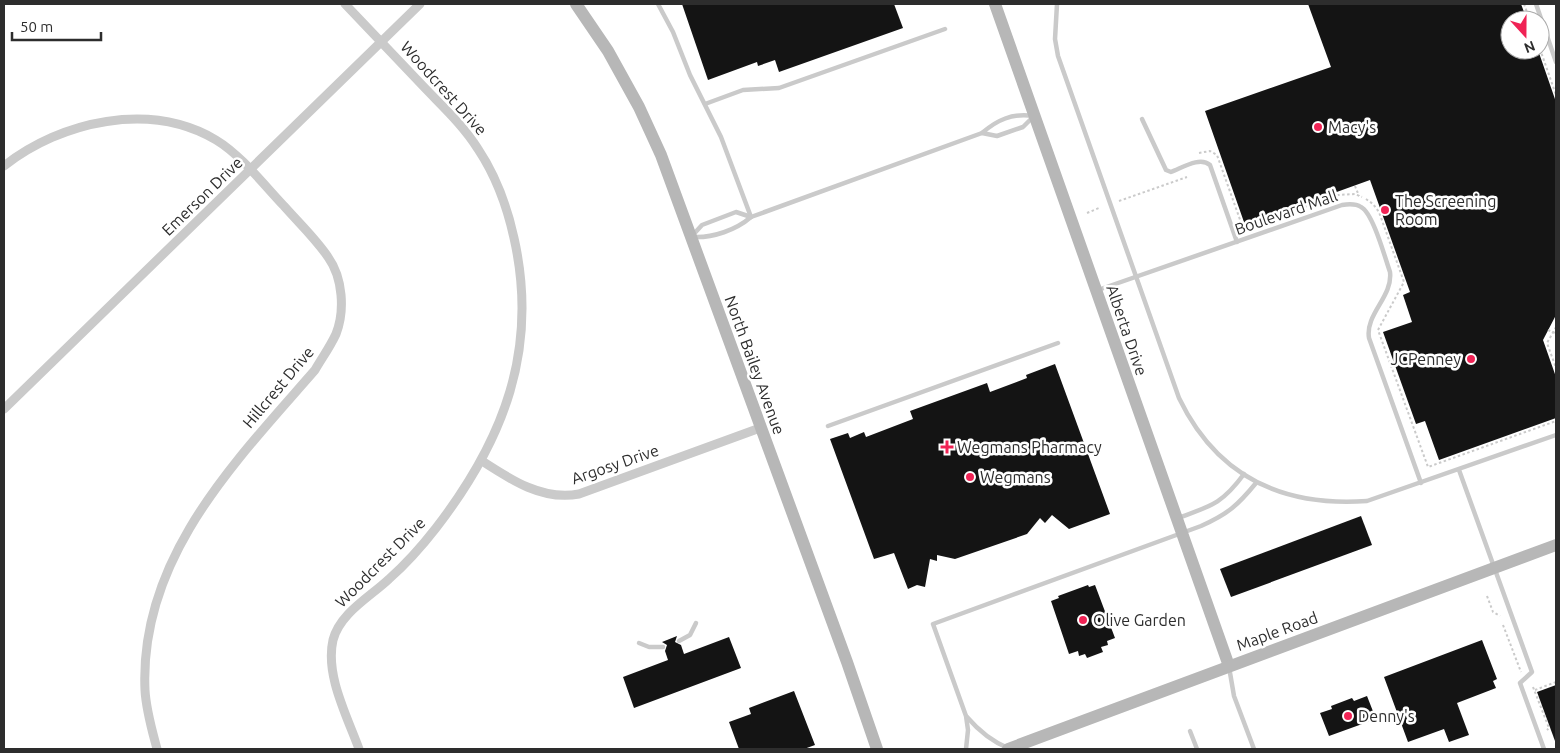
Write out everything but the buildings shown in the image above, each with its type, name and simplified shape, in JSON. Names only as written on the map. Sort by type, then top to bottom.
[{"type":"street","name":"Woodcrest Drive","points":[[344,4],[382,41],[465,130],[490,169],[509,215],[517,251],[521,282],[522,314],[520,346],[508,399],[497,431],[482,461],[455,503],[434,530],[389,579],[353,610],[342,622],[334,637],[331,664],[334,680],[359,749]]},
{"type":"street","name":"Emerson Drive","points":[[4,409],[420,4]]},
{"type":"street","name":"North Bailey Avenue","points":[[576,4],[608,51],[639,107],[662,155],[877,749]]},
{"type":"street","name":"Alberta Drive","points":[[995,4],[1229,666]]},
{"type":"street","name":"Hillcrest Drive","points":[[4,166],[22,152],[60,134],[100,123],[142,120],[178,124],[196,130],[217,140],[232,152],[322,248],[330,259],[339,285],[341,301],[340,318],[336,333],[327,351],[315,370],[240,457],[197,514],[180,544],[163,581],[152,616],[144,664],[147,707],[157,749]]},
{"type":"street","name":"Argosy Drive","points":[[482,461],[520,484],[554,496],[567,497],[760,428]]},
{"type":"street","name":"Maple Road","points":[[1009,749],[1556,545]]},
{"type":"lane","points":[[658,4],[673,32],[690,75],[721,137],[751,217]]},
{"type":"lane","points":[[1057,4],[1055,40],[1058,56],[1136,277],[1183,406],[1203,438],[1218,453],[1256,483],[1288,495],[1306,499],[1342,502],[1367,501],[1556,435]]},
{"type":"lane","points":[[1536,4],[1556,62]]},
{"type":"lane","points":[[705,104],[743,90],[779,88],[945,29]]},
{"type":"lane","points":[[692,237],[706,238],[741,225],[751,217],[982,132],[992,124],[1018,114],[1034,116]]},
{"type":"lane","points":[[982,132],[997,136],[1024,127],[1034,116]]},
{"type":"lane","points":[[1142,119],[1166,170],[1171,172],[1200,162],[1207,163],[1210,166],[1236,242]]},
{"type":"lane","name":"Boulevard Mall","points":[[1096,291],[1342,205],[1360,206],[1368,212],[1391,279],[1387,292],[1370,324],[1369,338],[1421,483]]},
{"type":"lane","points":[[692,237],[702,226],[736,212],[751,217]]},
{"type":"lane","points":[[828,426],[1058,343]]},
{"type":"lane","points":[[1459,470],[1532,672],[1520,683],[1544,749]]},
{"type":"lane","points":[[1176,518],[1211,506],[1224,498],[1244,474]]},
{"type":"lane","points":[[966,749],[968,730],[966,716],[933,624],[1182,533],[1220,517],[1239,504],[1256,483]]},
{"type":"lane","points":[[679,641],[690,635],[696,623]]},
{"type":"lane","points":[[639,644],[649,647],[663,647]]},
{"type":"lane","points":[[1229,666],[1234,696],[1254,749]]},
{"type":"lane","points":[[966,716],[992,741],[1009,749]]},
{"type":"lane","points":[[1190,731],[1197,749]]},
{"type":"path","points":[[1543,60],[1556,95]]},
{"type":"path","points":[[1119,202],[1187,177]]},
{"type":"path","points":[[1355,186],[1358,197]]},
{"type":"path","points":[[1243,229],[1338,195],[1355,194],[1373,204],[1379,212],[1404,282],[1378,330],[1384,351],[1401,388],[1428,467],[1499,440],[1556,422]]},
{"type":"path","points":[[1088,213],[1099,208]]},
{"type":"path","points":[[1556,327],[1547,344],[1556,368]]},
{"type":"path","points":[[1548,330],[1554,333]]},
{"type":"path","points":[[1499,440],[1501,445]]},
{"type":"path","points":[[1487,596],[1493,612],[1500,616]]},
{"type":"path","points":[[1503,625],[1521,672]]},
{"type":"path","points":[[1548,730],[1534,688],[1556,682]]},
{"type":"place","name":"Macy's","points":[[1318,127]]},
{"type":"place","name":"The Screening Room","points":[[1385,210]]},
{"type":"place","name":"JCPenney","points":[[1471,359]]},
{"type":"place","name":"Wegmans Pharmacy","points":[[947,447]]},
{"type":"place","name":"Wegmans","points":[[970,477]]},
{"type":"place","name":"Olive Garden","points":[[1083,620]]},
{"type":"place","name":"Denny's","points":[[1348,716]]}]
